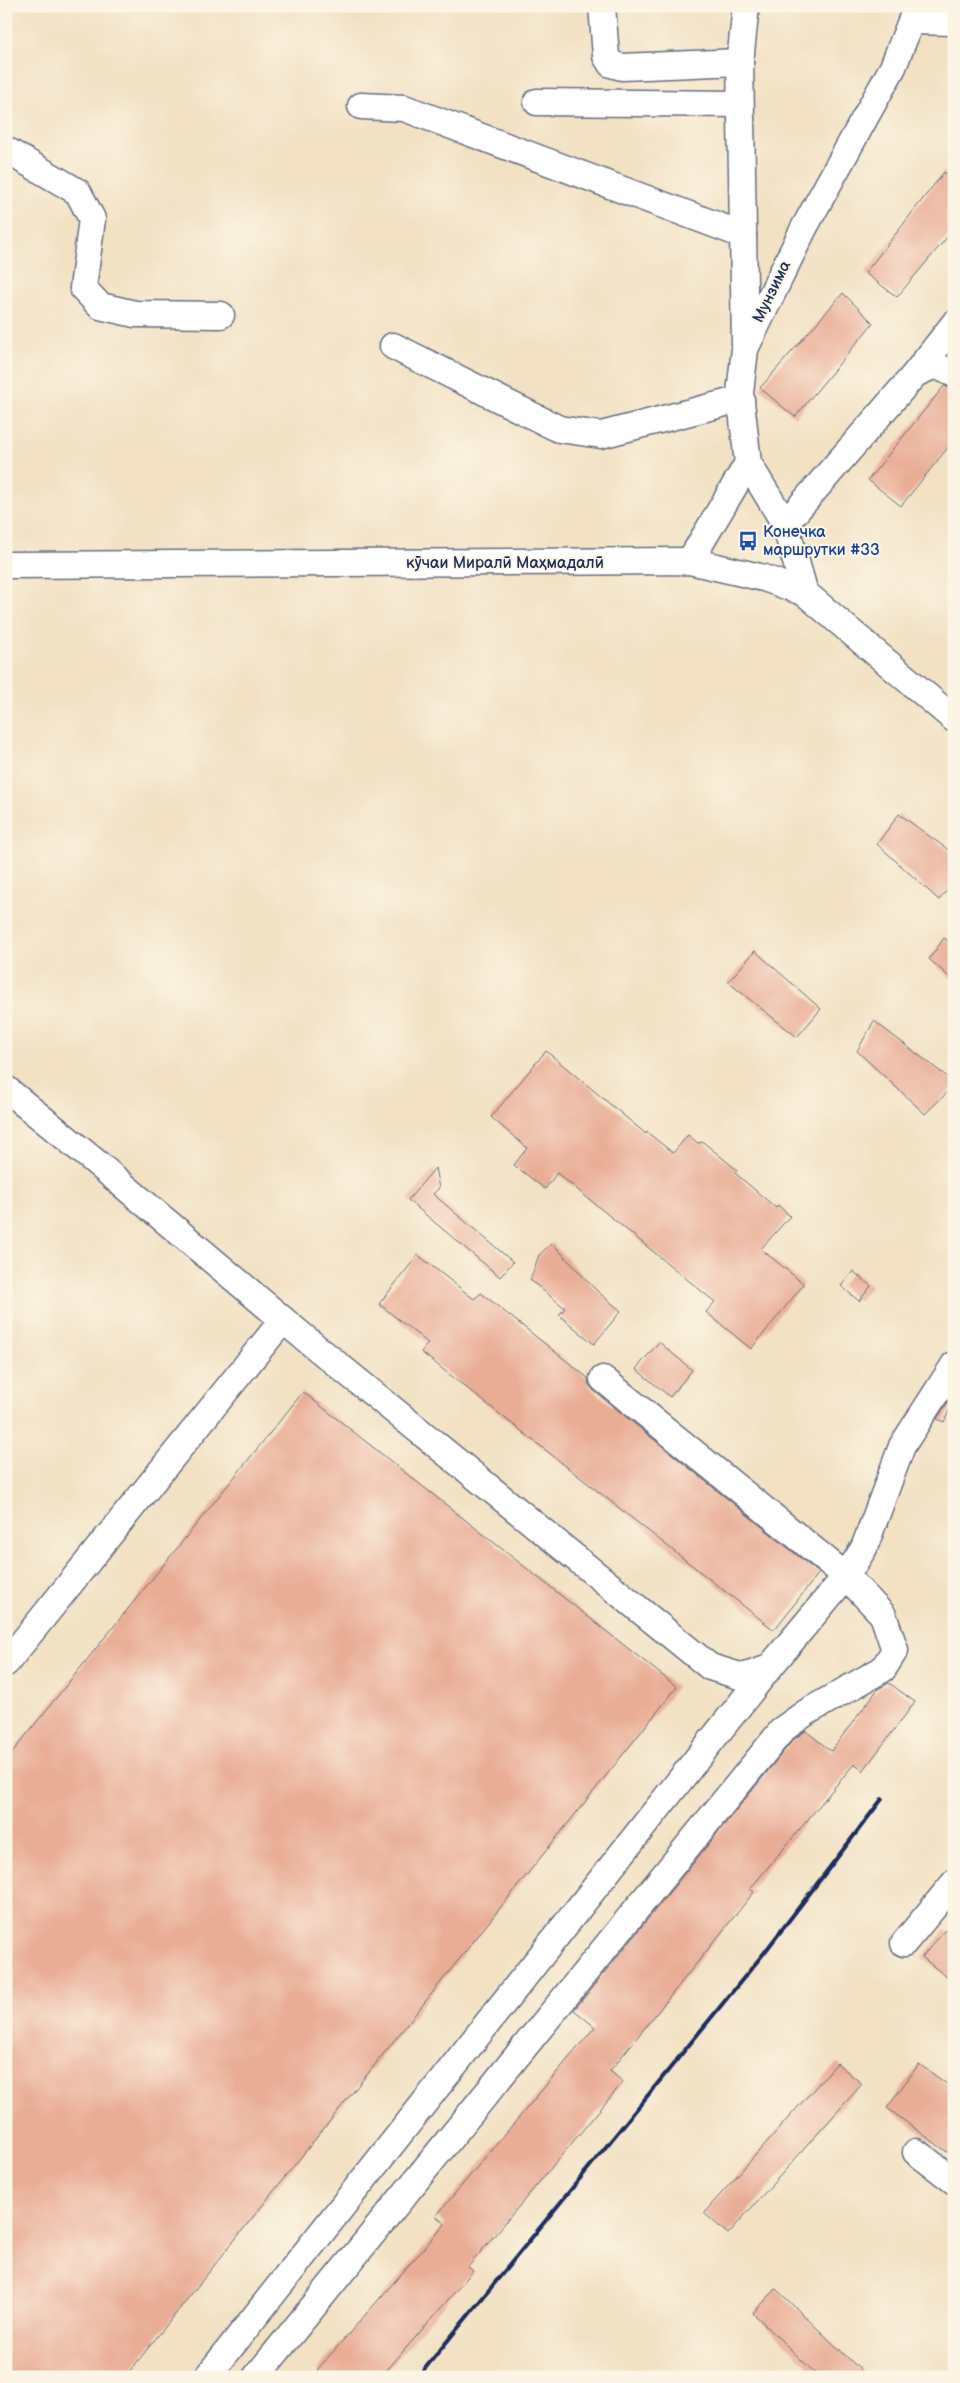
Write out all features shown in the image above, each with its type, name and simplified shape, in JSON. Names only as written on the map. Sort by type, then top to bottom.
[{"type":"street","points":[[602,6],[606,56],[612,64],[622,67],[740,62]]},
{"type":"street","points":[[745,349],[740,62],[746,6]]},
{"type":"street","points":[[914,13],[954,22]]},
{"type":"street","name":"Мунзима","points":[[805,593],[785,524],[748,463],[741,400],[745,349],[804,228],[893,67],[914,13]]},
{"type":"street","points":[[537,102],[740,104]]},
{"type":"street","points":[[361,106],[404,108],[743,235]]},
{"type":"street","points":[[6,150],[78,192],[92,219],[83,288],[100,306],[135,314],[221,315]]},
{"type":"street","points":[[785,524],[915,374],[954,324]]},
{"type":"street","points":[[394,346],[559,429],[601,435],[741,400]]},
{"type":"street","points":[[915,374],[935,365],[954,374]]},
{"type":"street","points":[[690,561],[748,463]]},
{"type":"street","name":"кӯчаи Миралӣ Маҳмадалӣ","points":[[6,565],[690,561],[764,578],[805,593],[954,719]]},
{"type":"street","points":[[6,1089],[99,1164],[283,1320],[710,1667],[743,1677],[769,1668]]},
{"type":"street","points":[[6,1663],[283,1320]]},
{"type":"street","points":[[207,2377],[769,1668],[846,1576],[864,1548],[902,1446],[954,1365]]},
{"type":"street","points":[[256,2377],[783,1729],[807,1712],[883,1669],[895,1650],[883,1615],[846,1576],[603,1379]]},
{"type":"street","points":[[904,1943],[954,1883]]},
{"type":"street","points":[[916,2152],[954,2181]]},
{"type":"building","points":[[944,172],[954,180],[954,229],[897,297],[865,273]]},
{"type":"building","points":[[843,293],[873,323],[795,417],[760,388]]},
{"type":"building","points":[[944,386],[954,389],[954,440],[901,506],[868,480]]},
{"type":"building","points":[[899,814],[954,854],[954,882],[939,900],[877,844]]},
{"type":"building","points":[[944,938],[954,945],[954,981],[929,959]]},
{"type":"building","points":[[755,951],[821,1009],[797,1037],[728,982]]},
{"type":"building","points":[[874,1021],[954,1082],[954,1086],[925,1114],[857,1051]]},
{"type":"building","points":[[546,1051],[646,1134],[647,1132],[673,1153],[688,1135],[698,1143],[703,1142],[737,1170],[735,1173],[776,1208],[778,1205],[790,1216],[761,1249],[804,1284],[751,1349],[706,1312],[715,1302],[557,1173],[545,1189],[514,1165],[527,1148],[491,1117]]},
{"type":"building","points":[[435,1168],[439,1188],[433,1194],[513,1262],[500,1277],[408,1200]]},
{"type":"building","points":[[552,1243],[596,1290],[621,1311],[594,1344],[559,1315],[565,1308],[530,1280],[539,1255]]},
{"type":"building","points":[[418,1255],[474,1299],[481,1293],[588,1378],[589,1385],[594,1391],[819,1573],[774,1630],[421,1352],[428,1343],[379,1304]]},
{"type":"building","points":[[853,1271],[871,1286],[859,1301],[841,1286]]},
{"type":"building","points":[[659,1342],[692,1370],[670,1397],[636,1369]]},
{"type":"building","points":[[303,1392],[677,1687],[125,2377],[6,2377],[6,1760]]},
{"type":"building","points":[[953,1394],[954,1400],[944,1422],[937,1419]]},
{"type":"building","points":[[889,1683],[915,1702],[863,1771],[854,1764],[750,1889],[754,1892],[610,2071],[623,2082],[468,2267],[473,2271],[381,2377],[325,2377],[317,2370],[445,2224],[436,2216],[595,2027],[574,2010],[793,1740],[806,1731],[831,1751],[878,1689]]},
{"type":"building","points":[[945,1930],[954,1937],[954,1983],[922,1957]]},
{"type":"building","points":[[837,2063],[862,2084],[728,2234],[704,2213]]},
{"type":"building","points":[[919,2064],[954,2089],[954,2157],[887,2108]]},
{"type":"building","points":[[776,2289],[868,2377],[819,2377],[753,2313]]},
{"type":"railway","points":[[418,2377],[764,1953],[882,1799]]},
{"type":"place","name":"Конечка маршрутки #33","points":[[748,541]]}]
